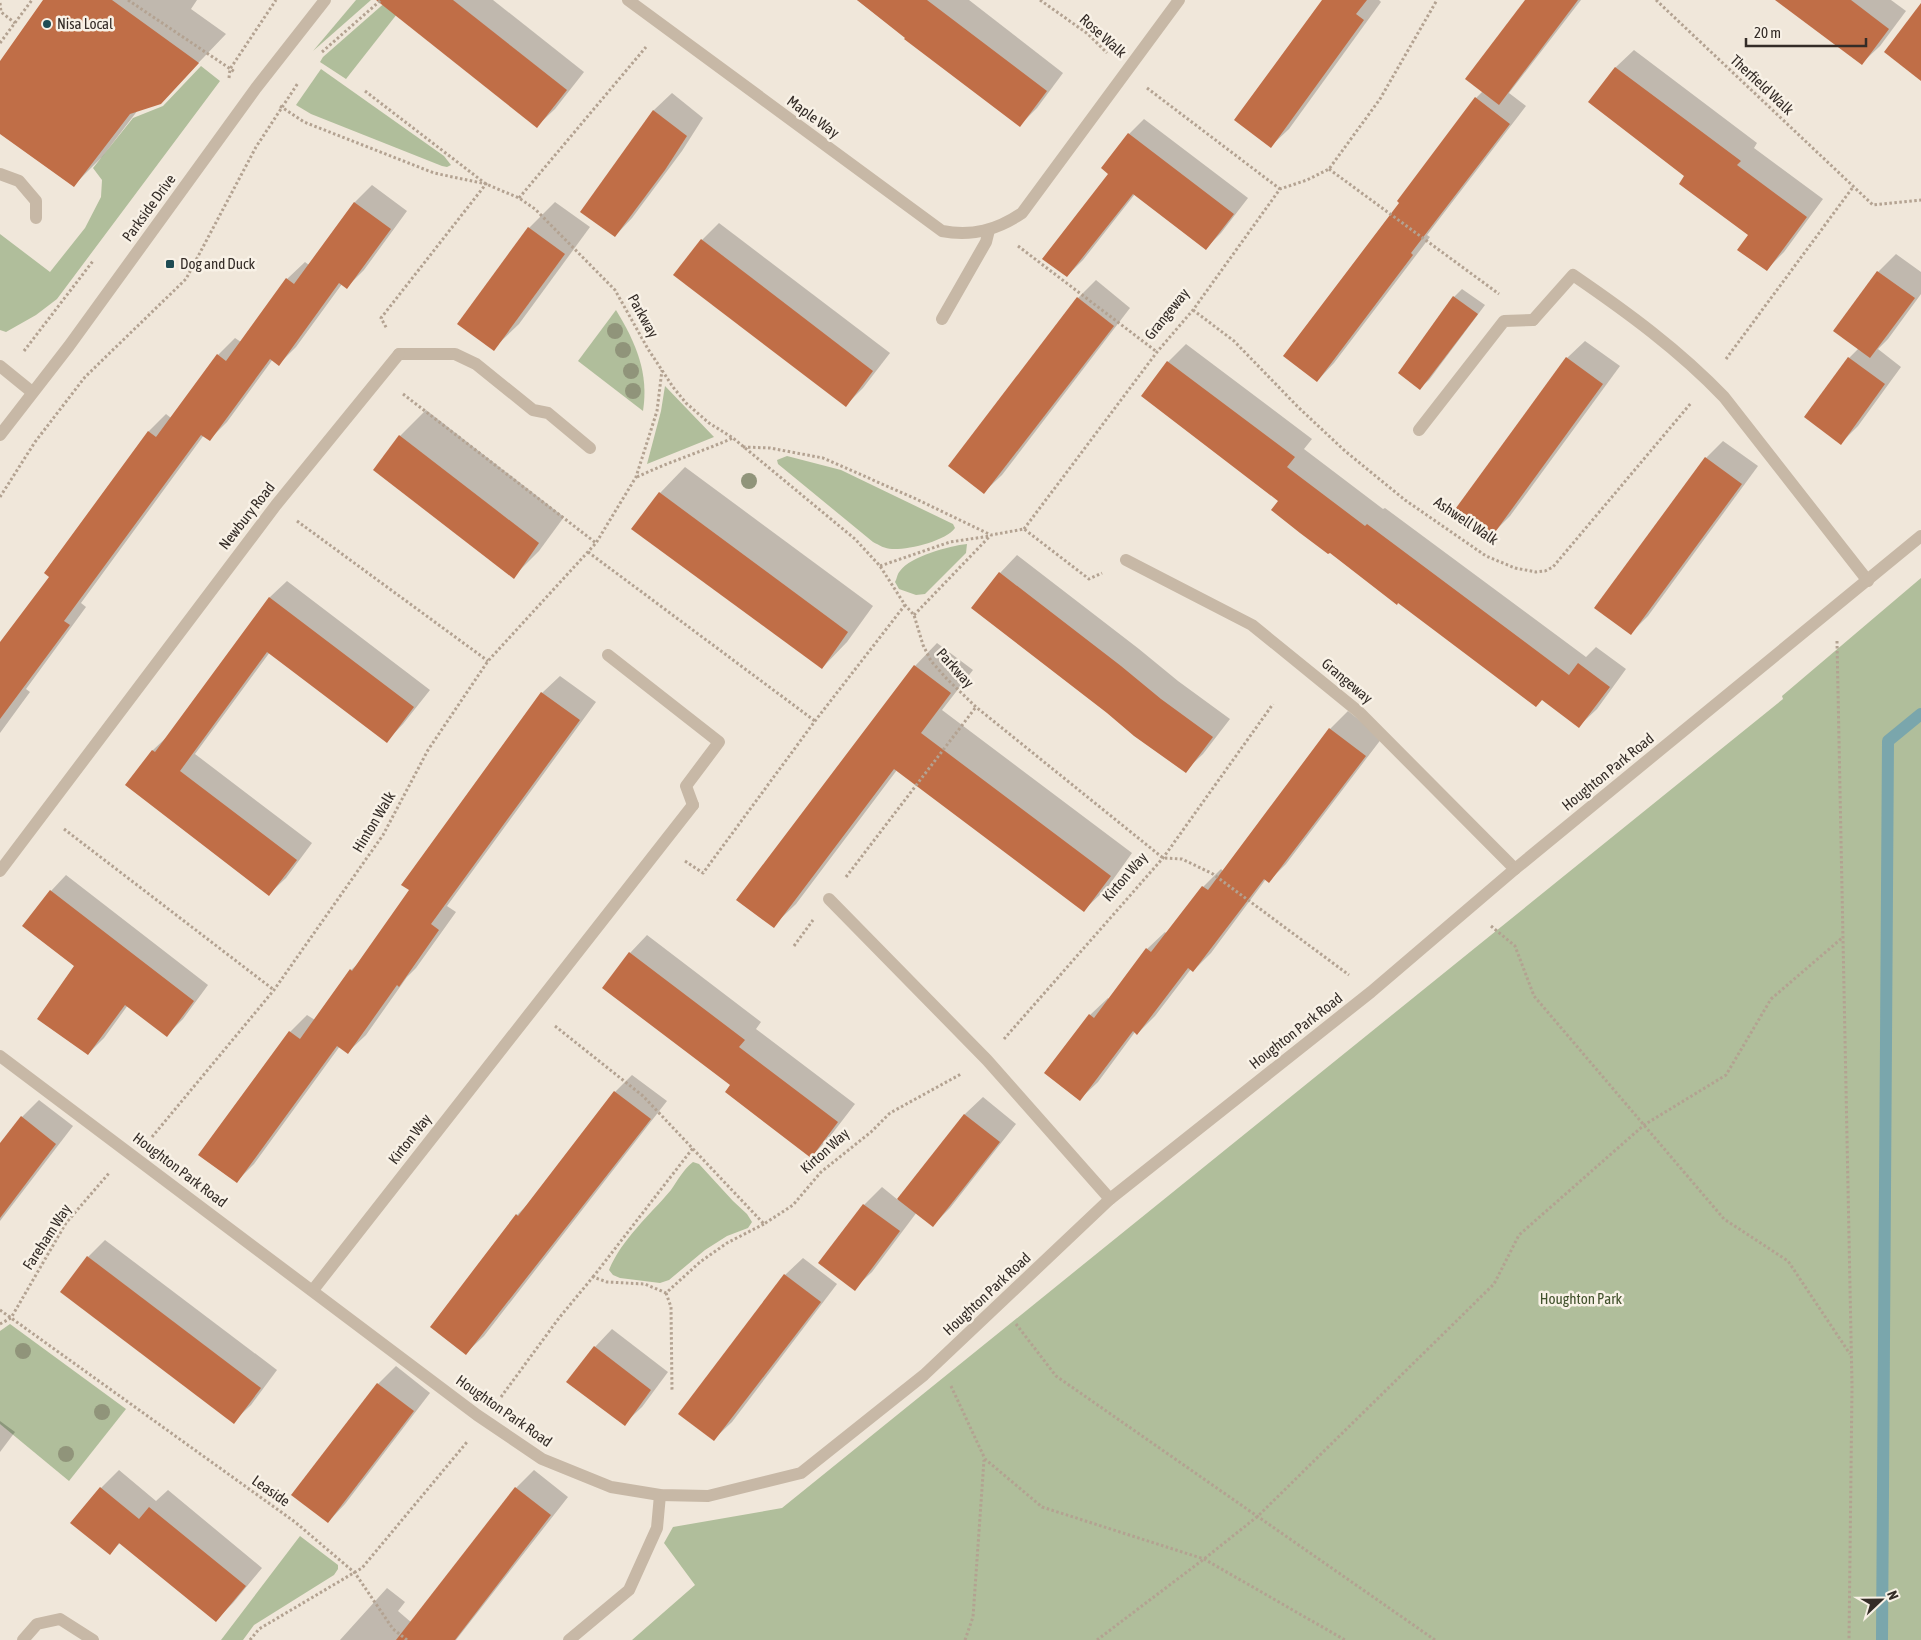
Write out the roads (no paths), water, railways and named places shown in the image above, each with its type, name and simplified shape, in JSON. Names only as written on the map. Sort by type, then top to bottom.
[{"type":"street","name":"Parkside Drive","points":[[0,435],[69,346],[256,88],[325,0]]},
{"type":"street","name":"Maple Way","points":[[628,0],[942,231],[959,234],[992,229],[1007,223],[1022,213],[1179,0]]},
{"type":"street","points":[[0,174],[19,181],[36,201],[36,218]]},
{"type":"street","points":[[942,319],[992,229]]},
{"type":"street","points":[[1419,430],[1504,320],[1534,320],[1573,275],[1641,322],[1710,382],[1724,397],[1868,581]]},
{"type":"street","name":"Newbury Road","points":[[0,871],[276,505],[399,354],[455,354],[469,360],[533,410],[548,413],[590,448]]},
{"type":"street","points":[[0,366],[32,392]]},
{"type":"street","name":"Houghton Park Road","points":[[0,1056],[485,1420],[542,1459],[611,1487],[660,1495],[708,1496],[801,1473],[924,1375],[1110,1198],[1371,992],[1515,869],[1921,536]]},
{"type":"street","name":"Grangeway","points":[[1126,560],[1252,625],[1359,712],[1515,869]]},
{"type":"street","name":"Kirton Way","points":[[313,1290],[693,806],[686,786],[719,742],[608,655]]},
{"type":"street","points":[[829,899],[987,1060],[1110,1198]]},
{"type":"street","points":[[569,1640],[629,1590],[657,1528],[660,1495]]},
{"type":"street","points":[[23,1640],[37,1624],[60,1619],[93,1640]]},
{"type":"waterway","points":[[1882,1640],[1888,741],[1921,714]]},
{"type":"place","name":"Nisa Local","points":[[47,24]]},
{"type":"place","name":"Dog and Duck","points":[[170,264]]},
{"type":"park label","name":"Houghton Park","points":[[1581,1299]]}]
